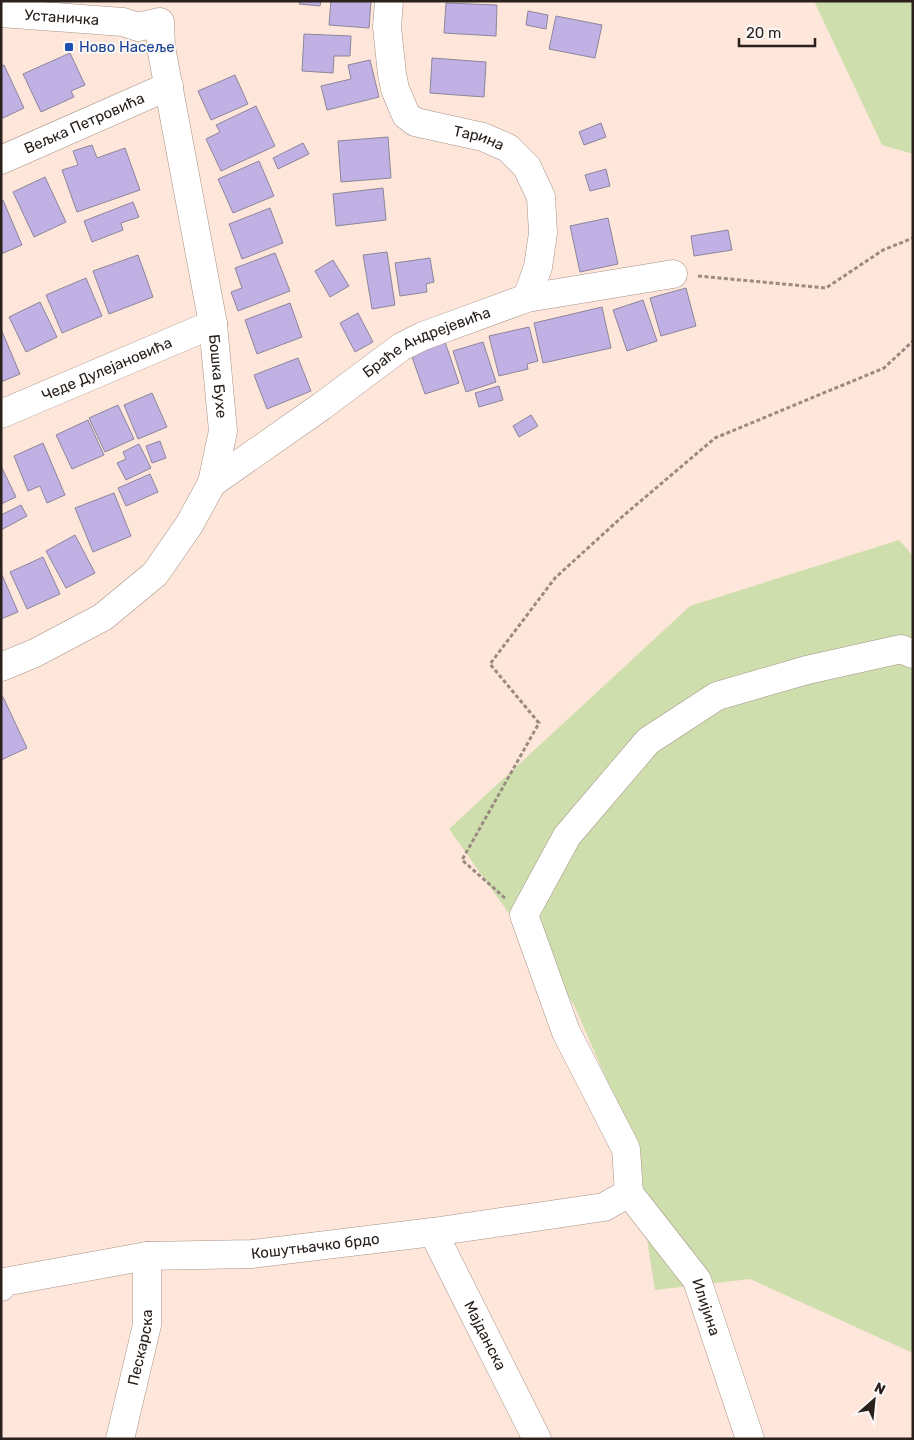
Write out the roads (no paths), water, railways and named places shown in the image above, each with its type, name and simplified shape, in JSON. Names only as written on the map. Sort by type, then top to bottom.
[{"type":"street","name":"Тарина","points":[[389,1],[387,27],[392,74],[398,97],[406,115],[415,122],[484,137],[508,148],[527,167],[531,174],[541,196],[543,233],[538,267],[527,298]]},
{"type":"street","name":"Бошка Бухе","points":[[1,667],[35,653],[103,617],[155,574],[189,525],[212,483],[223,431],[213,324],[161,47],[157,12],[138,26],[123,22]]},
{"type":"street","name":"Устаничка","points":[[1,13],[123,22]]},
{"type":"street","name":"Вељка Петровића","points":[[1,160],[169,86]]},
{"type":"street","name":"Браће Андрејевића","points":[[212,483],[322,406],[401,347],[423,336],[527,298],[673,274]]},
{"type":"street","name":"Чеде Дулејановића","points":[[1,414],[213,324]]},
{"type":"street","points":[[629,1193],[626,1149],[566,1032],[524,915],[567,836],[648,741],[717,696],[807,670],[902,649],[913,654]]},
{"type":"street","name":"Кошутњачко брдо","points":[[2,1283],[146,1256],[252,1254],[433,1232],[604,1207],[629,1193]]},
{"type":"street","name":"Илијина","points":[[629,1193],[697,1280],[750,1439]]},
{"type":"street","name":"Мајданска","points":[[433,1232],[537,1439]]},
{"type":"street","name":"Пескарска","points":[[120,1439],[147,1325],[146,1256]]},
{"type":"place","name":"Ново Насеље","points":[[69,47]]}]
